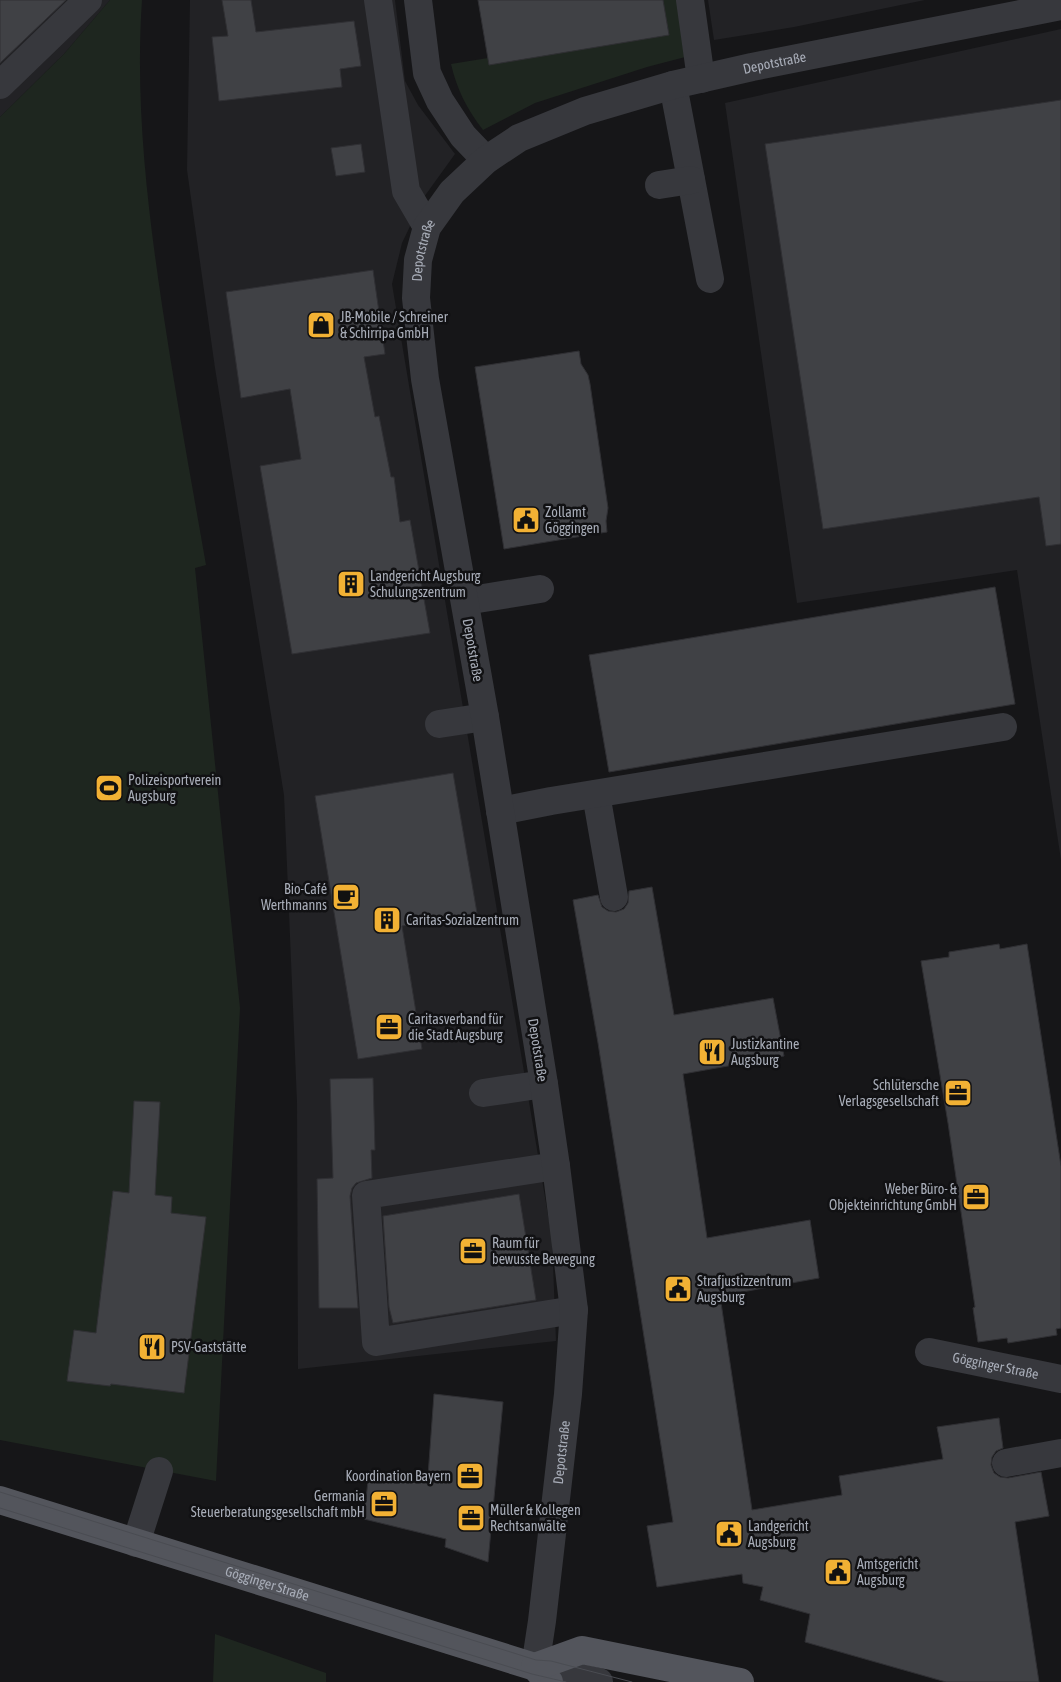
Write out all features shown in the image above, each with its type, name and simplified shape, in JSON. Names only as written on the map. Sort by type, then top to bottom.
[{"type":"main road","name":"Gögginger Straße","points":[[0,1500],[342,1607],[542,1675]]},
{"type":"main road","points":[[542,1675],[582,1650],[740,1682]]},
{"type":"street","points":[[0,85],[88,0]]},
{"type":"street","points":[[378,0],[406,191],[427,227]]},
{"type":"street","points":[[418,0],[427,73],[440,101],[463,136],[486,160]]},
{"type":"street","points":[[690,0],[701,79]]},
{"type":"street","name":"Depotstraße","points":[[542,1675],[542,1621],[568,1394],[574,1310],[544,1084],[485,717],[430,407],[416,298],[418,260],[427,227],[452,192],[486,160],[518,138],[585,112],[673,85],[752,67],[1061,6]]},
{"type":"street","points":[[673,85],[710,279]]},
{"type":"street","points":[[659,185],[691,180]]},
{"type":"street","points":[[465,601],[540,589]]},
{"type":"street","points":[[439,724],[485,717]]},
{"type":"street","points":[[500,812],[551,801],[1003,727]]},
{"type":"street","points":[[596,794],[614,897]]},
{"type":"street","points":[[483,1093],[544,1084]]},
{"type":"street","points":[[556,1166],[366,1195],[376,1342],[574,1310]]},
{"type":"street","name":"Gögginger Straße","points":[[929,1352],[1061,1379]]},
{"type":"street","points":[[1006,1463],[1061,1453]]},
{"type":"street","points":[[136,1543],[159,1471]]},
{"type":"street","points":[[542,1675],[599,1682]]},
{"type":"shaded area","points":[[0,0],[110,0],[64,54],[0,117]]},
{"type":"shaded area","name":"Polizeisportverein Augsburg","points":[[110,0],[142,0],[140,38],[141,115],[147,191],[167,338],[206,565],[195,568],[240,1008],[216,1481],[0,1440],[0,117],[64,54]]},
{"type":"shaded area","points":[[190,0],[395,0],[405,81],[418,105],[455,154],[424,197],[402,243],[392,284],[552,1239],[556,1341],[298,1369],[297,1102],[284,795],[215,368],[187,170]]},
{"type":"shaded area","points":[[663,0],[681,0],[689,56],[647,67],[535,103],[483,130],[463,99],[451,64],[488,58],[489,65],[669,35]]},
{"type":"shaded area","points":[[708,0],[925,0],[794,27],[714,40]]},
{"type":"shaded area","points":[[1061,29],[1061,860],[1017,570],[797,603],[725,103]]},
{"type":"shaded area","points":[[215,1634],[326,1673],[326,1682],[213,1682]]},
{"type":"building","points":[[0,0],[66,0],[0,63]]},
{"type":"building","points":[[222,0],[251,0],[256,32],[354,21],[361,66],[340,69],[342,87],[219,101],[212,37],[228,36]]},
{"type":"building","points":[[478,0],[663,0],[669,35],[489,65]]},
{"type":"building","points":[[1061,100],[1061,544],[1046,546],[1039,497],[823,529],[765,144]]},
{"type":"building","points":[[361,144],[365,172],[336,176],[331,148]]},
{"type":"building","points":[[373,270],[385,354],[364,357],[375,417],[379,416],[391,477],[394,477],[400,522],[410,520],[430,633],[292,654],[260,466],[301,459],[290,389],[241,398],[226,292]]},
{"type":"building","points":[[579,351],[581,364],[588,375],[590,384],[608,508],[607,532],[504,549],[475,367]]},
{"type":"building","points":[[995,587],[1015,704],[609,772],[589,655]]},
{"type":"building","name":"Caritas-Sozialzentrum","points":[[453,773],[477,913],[402,926],[422,1049],[358,1059],[315,796]]},
{"type":"building","name":"Strafjustizzentrum Augsburg","points":[[652,887],[674,1015],[773,998],[784,1056],[683,1074],[707,1238],[810,1220],[819,1278],[720,1296],[752,1510],[842,1495],[839,1476],[943,1459],[937,1427],[999,1418],[1003,1448],[996,1451],[992,1457],[991,1465],[994,1473],[1000,1477],[1008,1478],[1041,1472],[1049,1516],[1015,1522],[1039,1682],[946,1682],[805,1642],[810,1614],[760,1600],[763,1587],[743,1583],[742,1574],[657,1587],[647,1526],[673,1522],[598,1043],[573,900],[598,895],[602,907],[608,911],[616,912],[624,909],[628,903],[629,891]]},
{"type":"building","points":[[999,944],[1000,949],[1027,944],[1061,1166],[1061,1328],[1056,1329],[1057,1335],[1008,1343],[1007,1338],[978,1342],[973,1308],[975,1307],[948,1123],[921,961],[949,957],[949,952]]},
{"type":"building","points":[[373,1078],[375,1150],[371,1150],[372,1178],[356,1183],[352,1188],[350,1196],[358,1308],[319,1308],[317,1179],[333,1178],[330,1079]]},
{"type":"building","points":[[134,1101],[160,1102],[155,1195],[172,1197],[171,1213],[206,1217],[184,1393],[111,1384],[110,1386],[67,1381],[74,1330],[96,1333],[113,1191],[129,1193]]},
{"type":"building","points":[[519,1194],[536,1300],[393,1323],[389,1307],[383,1216]]},
{"type":"building","points":[[434,1394],[503,1402],[488,1562],[445,1547],[446,1539],[364,1519],[369,1471],[428,1476]]},
{"type":"tram line","points":[[0,1492],[536,1660],[551,1661],[632,1682]]},
{"type":"tram line","points":[[0,1508],[532,1674],[566,1682]]},
{"type":"place","name":"JB-Mobile / Schreiner & Schirripa GmbH","points":[[321,325]]},
{"type":"place","name":"Zollamt Göggingen","points":[[526,520]]},
{"type":"place","name":"Landgericht Augsburg Schulungszentrum","points":[[351,584]]},
{"type":"place","name":"Polizeisportverein Augsburg","points":[[109,788]]},
{"type":"place","name":"Bio-Café Werthmanns","points":[[346,897]]},
{"type":"place","name":"Caritas-Sozialzentrum","points":[[387,920]]},
{"type":"place","name":"Caritasverband für die Stadt Augsburg","points":[[389,1027]]},
{"type":"place","name":"Justizkantine Augsburg","points":[[712,1052]]},
{"type":"place","name":"Schlütersche Verlagsgesellschaft","points":[[958,1093]]},
{"type":"place","name":"Weber Büro- & Objekteinrichtung GmbH","points":[[976,1197]]},
{"type":"place","name":"Raum für bewusste Bewegung","points":[[473,1251]]},
{"type":"place","name":"Strafjustizzentrum Augsburg","points":[[678,1289]]},
{"type":"place","name":"PSV-Gaststätte","points":[[152,1347]]},
{"type":"place","name":"Koordination Bayern","points":[[470,1476]]},
{"type":"place","name":"Germania Steuerberatungsgesellschaft mbH","points":[[384,1504]]},
{"type":"place","name":"Müller & Kollegen Rechtsanwälte","points":[[471,1518]]},
{"type":"place","name":"Landgericht Augsburg","points":[[729,1534]]},
{"type":"place","name":"Amtsgericht Augsburg","points":[[838,1572]]}]
